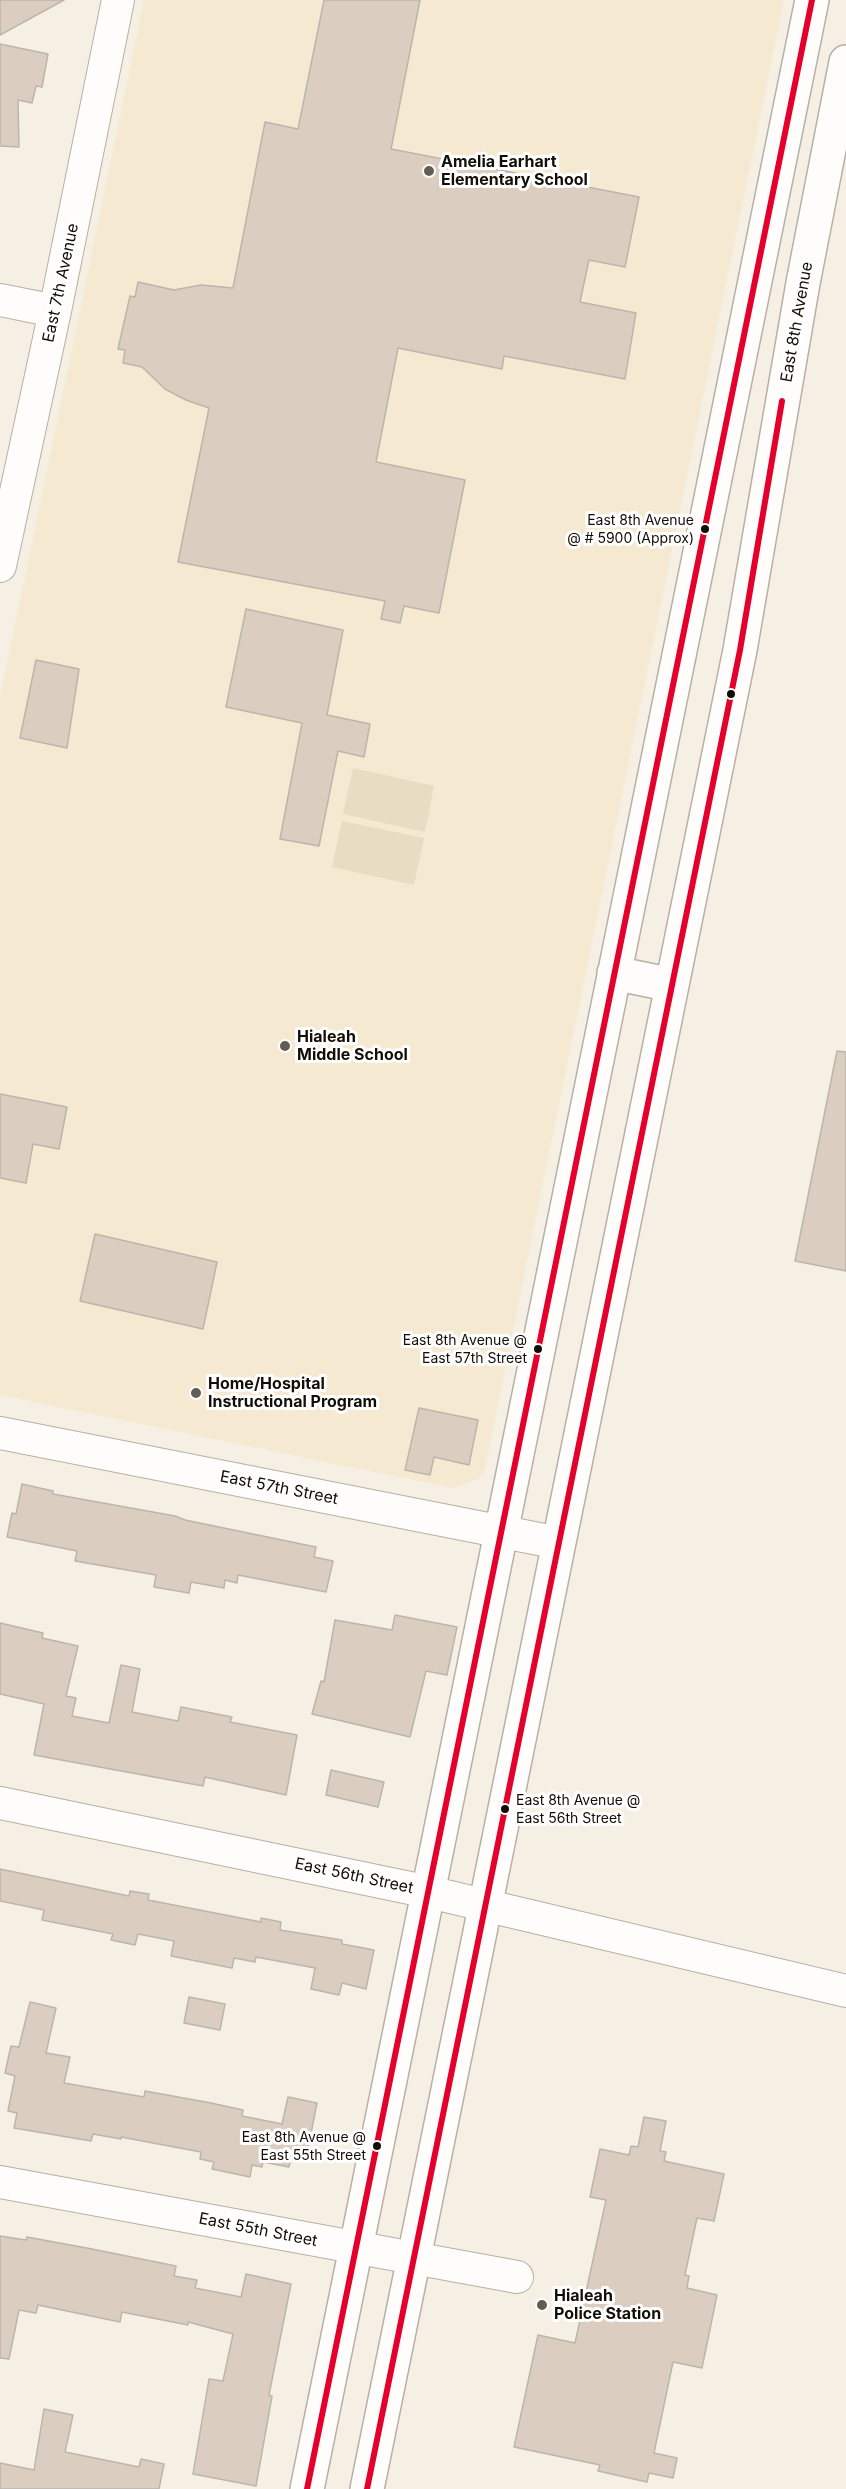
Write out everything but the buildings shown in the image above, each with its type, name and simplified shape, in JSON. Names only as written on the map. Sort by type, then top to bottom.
[{"type":"main road","points":[[308,2489],[812,0]]},
{"type":"main road","points":[[795,85],[832,0]]},
{"type":"main road","name":"East 8th Avenue","points":[[367,2489],[740,650],[803,283],[846,62]]},
{"type":"main road","points":[[803,283],[846,155]]},
{"type":"main road","points":[[724,433],[774,445]]},
{"type":"main road","points":[[615,973],[672,985]]},
{"type":"street","name":"East 7th Avenue","points":[[0,566],[56,311],[118,0]]},
{"type":"street","points":[[0,300],[56,311]]},
{"type":"street","name":"East 57th Street","points":[[0,1433],[559,1543]]},
{"type":"street","name":"East 56th Street","points":[[0,1803],[429,1892],[846,1990]]},
{"type":"street","name":"East 55th Street","points":[[0,2181],[356,2249],[517,2277]]},
{"type":"shaded area","name":"Hialeah Middle School","points":[[144,0],[784,0],[484,1473],[478,1479],[452,1488],[0,1395],[0,697]]},
{"type":"shaded area","points":[[353,768],[434,786],[425,832],[343,814]]},
{"type":"shaded area","points":[[342,821],[424,838],[414,885],[332,867]]},
{"type":"transit line","points":[[307,2489],[812,0]]},
{"type":"transit line","points":[[367,2489],[740,650],[782,401]]},
{"type":"place","name":"Amelia Earhart Elementary School","points":[[429,171]]},
{"type":"place","name":"East 8th Avenue @ # 5900 (Approx)","points":[[705,529]]},
{"type":"place","name":"Hialeah Middle School","points":[[285,1046]]},
{"type":"place","name":"East 8th Avenue @ East 57th Street","points":[[538,1349]]},
{"type":"place","name":"Home/Hospital Instructional Program","points":[[196,1393]]},
{"type":"place","name":"East 8th Avenue @ East 56th Street","points":[[505,1809]]},
{"type":"place","name":"East 8th Avenue @ East 55th Street","points":[[377,2146]]},
{"type":"place","name":"Hialeah Police Station","points":[[542,2305]]}]
